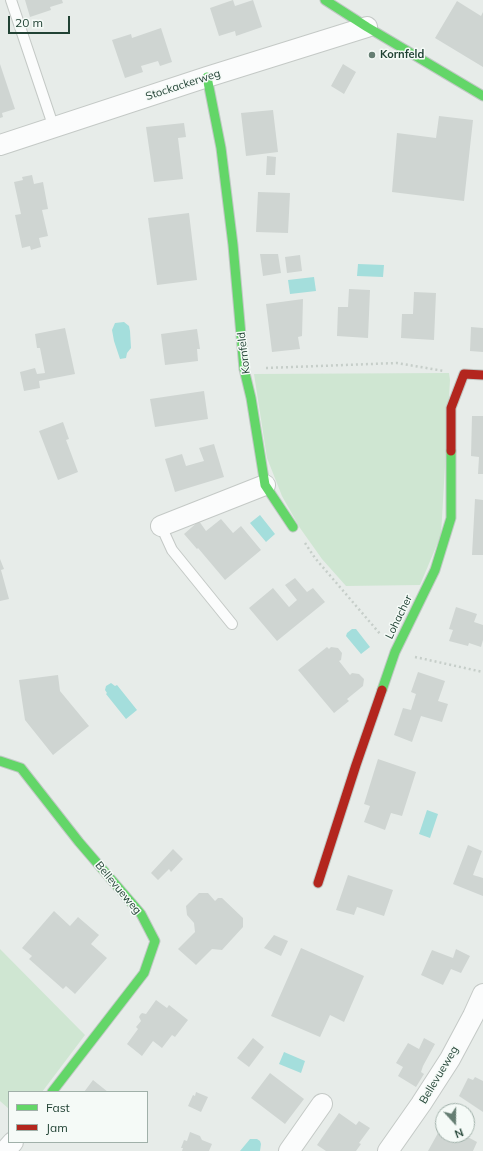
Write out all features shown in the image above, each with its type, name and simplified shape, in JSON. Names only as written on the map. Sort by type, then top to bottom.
[{"type":"street","points":[[325,0],[367,27],[483,96]]},
{"type":"street","name":"Stockackerweg","points":[[0,145],[207,77],[367,27]]},
{"type":"street","name":"Kornfeld","points":[[207,77],[222,155],[233,245],[244,369],[251,398],[265,485],[293,527]]},
{"type":"street","points":[[464,374],[483,375]]},
{"type":"street","name":"Lohacher","points":[[318,883],[356,765],[395,652],[435,570],[451,518],[451,408],[464,374]]},
{"type":"street","points":[[161,526],[265,485]]},
{"type":"street","name":"Bellevueweg","points":[[0,761],[21,768],[80,842],[141,914],[154,940],[144,973],[53,1091]]},
{"type":"street","name":"Bellevueweg","points":[[388,1151],[446,1065],[473,1016],[483,994]]},
{"type":"street","points":[[289,1151],[322,1104]]},
{"type":"street","points":[[5,1151],[12,1143]]},
{"type":"lane","points":[[11,0],[54,128]]},
{"type":"lane","points":[[161,526],[172,550],[232,624]]},
{"type":"path","points":[[244,369],[397,363],[464,374]]},
{"type":"path","points":[[293,527],[315,558],[395,652],[483,672]]},
{"type":"green space","points":[[449,373],[450,380],[441,535],[420,585],[346,586],[322,559],[300,528],[282,496],[267,458],[254,374]]},
{"type":"green space","points":[[0,949],[85,1035],[43,1091],[8,1091],[8,1108],[0,1101]]},
{"type":"water","points":[[358,264],[384,265],[383,277],[357,276]]},
{"type":"water","points":[[314,277],[316,291],[290,294],[288,280]]},
{"type":"water","points":[[124,322],[129,326],[131,348],[127,353],[126,358],[120,359],[112,330],[115,323]]},
{"type":"water","points":[[260,515],[275,534],[266,542],[250,523]]},
{"type":"water","points":[[352,629],[356,629],[370,647],[361,654],[346,636]]},
{"type":"water","points":[[111,683],[115,686],[117,685],[137,710],[126,719],[106,694],[106,686]]},
{"type":"water","points":[[427,810],[438,814],[430,838],[419,834]]},
{"type":"water","points":[[284,1052],[305,1061],[301,1073],[279,1064]]},
{"type":"water","points":[[250,1139],[257,1139],[260,1141],[260,1151],[240,1151]]},
{"type":"building","points":[[25,0],[62,0],[63,3],[50,7],[51,10],[30,17]]},
{"type":"building","points":[[233,0],[235,6],[253,0],[262,27],[236,36],[235,31],[219,36],[210,8]]},
{"type":"building","points":[[457,1],[481,16],[483,12],[483,67],[435,38]]},
{"type":"building","points":[[161,28],[172,62],[160,66],[158,61],[141,66],[143,72],[125,78],[112,40],[131,34],[132,38]]},
{"type":"building","points":[[0,64],[15,109],[2,113],[3,117],[0,118]]},
{"type":"building","points":[[343,64],[356,72],[344,94],[331,86]]},
{"type":"building","points":[[273,110],[278,152],[246,156],[241,113]]},
{"type":"building","points":[[439,116],[473,120],[464,201],[392,192],[397,133],[436,138]]},
{"type":"building","points":[[184,123],[186,137],[178,138],[183,179],[154,182],[146,127]]},
{"type":"building","points":[[267,156],[276,157],[275,175],[266,175]]},
{"type":"building","points":[[32,175],[34,184],[43,182],[48,209],[42,210],[48,236],[39,238],[41,247],[31,250],[30,246],[22,248],[15,215],[21,214],[14,182],[23,180],[22,177]]},
{"type":"building","points":[[258,192],[290,193],[288,233],[256,232]]},
{"type":"building","points":[[189,213],[197,280],[157,285],[148,218]]},
{"type":"building","points":[[260,254],[278,254],[281,273],[263,276]]},
{"type":"building","points":[[300,255],[302,271],[287,273],[285,257]]},
{"type":"building","points":[[349,289],[370,290],[368,338],[337,336],[338,307],[348,307]]},
{"type":"building","points":[[414,292],[436,293],[434,340],[401,338],[402,314],[413,314]]},
{"type":"building","points":[[303,299],[302,336],[298,337],[300,349],[272,352],[266,304]]},
{"type":"building","points":[[471,327],[483,328],[483,352],[470,351]]},
{"type":"building","points":[[65,328],[75,374],[39,381],[40,388],[24,391],[20,372],[35,368],[37,374],[45,373],[40,348],[37,348],[35,334]]},
{"type":"building","points":[[197,329],[200,349],[197,349],[198,361],[165,365],[161,334]]},
{"type":"building","points":[[204,391],[208,419],[155,427],[150,399]]},
{"type":"building","points":[[472,416],[483,416],[483,474],[478,474],[479,457],[471,456]]},
{"type":"building","points":[[63,422],[69,439],[66,440],[78,472],[58,480],[39,431]]},
{"type":"building","points":[[214,444],[224,477],[175,492],[165,459],[182,454],[186,466],[204,461],[199,448]]},
{"type":"building","points":[[475,499],[483,500],[483,555],[472,555]]},
{"type":"building","points":[[221,519],[233,533],[241,526],[261,550],[225,580],[184,534],[199,521],[206,531]]},
{"type":"building","points":[[0,559],[4,569],[1,570],[9,599],[0,601]]},
{"type":"building","points":[[295,578],[307,592],[313,588],[325,602],[277,641],[249,608],[273,588],[289,607],[297,600],[285,585]]},
{"type":"building","points":[[456,607],[477,614],[474,622],[483,625],[483,640],[481,647],[469,643],[468,646],[449,641],[453,630],[449,629]]},
{"type":"building","points":[[327,647],[329,649],[331,647],[338,648],[342,653],[341,660],[339,661],[350,675],[352,673],[359,674],[364,679],[363,686],[347,699],[349,701],[334,713],[298,670]]},
{"type":"building","points":[[418,672],[445,681],[438,701],[448,704],[442,722],[421,716],[412,742],[394,735],[403,708],[411,710],[416,694],[411,692]]},
{"type":"building","points":[[58,675],[60,691],[89,726],[53,755],[25,720],[19,680]]},
{"type":"building","points":[[378,759],[416,772],[402,816],[391,813],[385,830],[364,822],[370,806],[364,804]]},
{"type":"building","points":[[468,845],[482,851],[473,875],[483,878],[483,896],[453,884]]},
{"type":"building","points":[[173,849],[183,859],[171,872],[169,869],[158,880],[151,873]]},
{"type":"building","points":[[348,875],[393,890],[384,916],[357,907],[354,915],[336,910]]},
{"type":"building","points":[[199,893],[208,893],[215,901],[218,898],[222,898],[243,918],[243,927],[222,950],[212,949],[196,965],[178,949],[195,932],[194,923],[187,915],[186,906]]},
{"type":"building","points":[[54,911],[70,926],[78,917],[99,935],[91,944],[107,958],[75,994],[66,986],[63,989],[29,959],[32,956],[22,948]]},
{"type":"building","points":[[274,935],[288,941],[281,956],[264,948]]},
{"type":"building","points":[[301,948],[364,976],[344,1022],[330,1015],[320,1037],[271,1016]]},
{"type":"building","points":[[456,949],[470,956],[461,973],[451,969],[443,985],[421,975],[432,950],[453,958]]},
{"type":"building","points":[[156,1000],[167,1008],[169,1005],[188,1020],[175,1037],[172,1035],[162,1048],[153,1041],[142,1056],[127,1044],[138,1029],[136,1027],[141,1021],[139,1017],[140,1015],[142,1013],[146,1014]]},
{"type":"building","points":[[253,1038],[264,1047],[249,1067],[237,1058]]},
{"type":"building","points":[[424,1038],[435,1044],[423,1066],[421,1072],[424,1074],[416,1087],[398,1076],[403,1067],[396,1063],[408,1043],[419,1049]]},
{"type":"building","points":[[270,1073],[304,1099],[285,1124],[251,1098]]},
{"type":"building","points":[[475,1077],[483,1081],[483,1112],[475,1107],[475,1103],[470,1103],[459,1096],[468,1078],[473,1080]]},
{"type":"building","points":[[93,1080],[107,1091],[85,1091]]},
{"type":"building","points":[[196,1092],[208,1097],[201,1112],[188,1106]]},
{"type":"building","points":[[339,1113],[356,1125],[359,1121],[370,1128],[359,1143],[361,1144],[356,1151],[326,1151],[317,1145]]},
{"type":"building","points":[[190,1132],[200,1136],[202,1140],[212,1144],[209,1151],[182,1151],[183,1148],[181,1148],[184,1140],[187,1141]]},
{"type":"building","points":[[435,1138],[435,1143],[477,1142],[473,1151],[428,1151]]},
{"type":"traffic: fast","points":[[325,0],[367,27],[483,96]]},
{"type":"traffic: fast","points":[[207,77],[221,148],[233,245],[244,369],[251,398],[265,485],[293,527]]},
{"type":"traffic: fast","points":[[382,690],[395,652],[435,570],[451,518],[451,451]]},
{"type":"traffic: fast","points":[[0,761],[21,768],[79,842],[141,914],[155,941],[144,973],[53,1091]]},
{"type":"traffic: jam","points":[[451,451],[451,408],[464,374],[483,375]]},
{"type":"traffic: jam","points":[[318,883],[382,690]]},
{"type":"place","name":"Kornfeld","points":[[372,55]]}]
